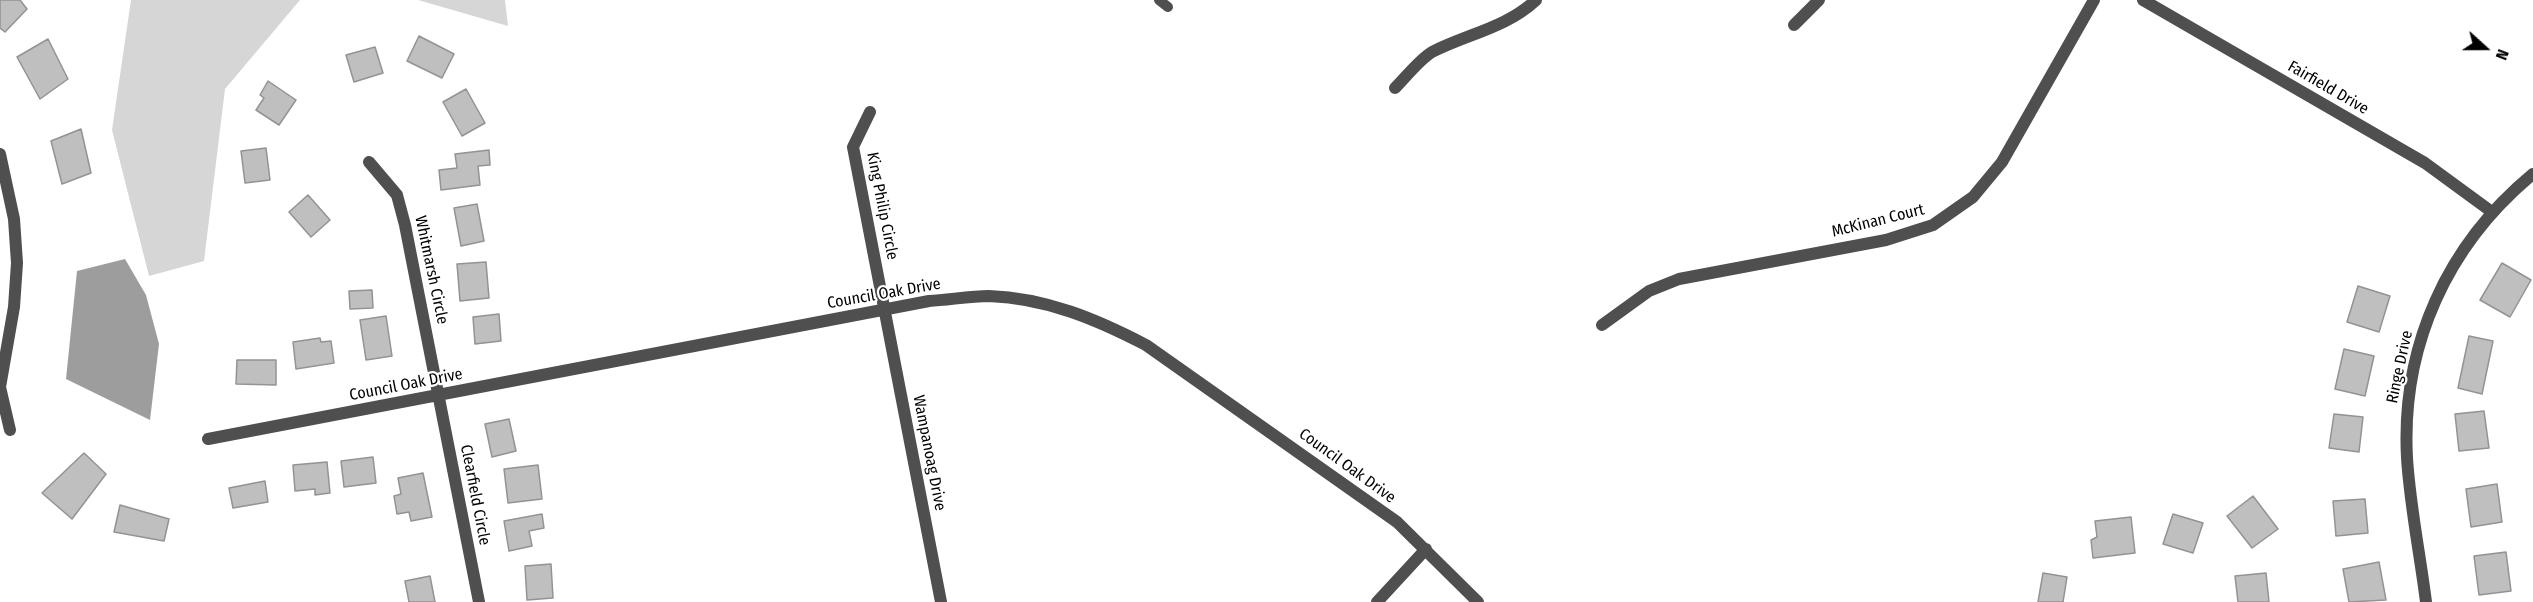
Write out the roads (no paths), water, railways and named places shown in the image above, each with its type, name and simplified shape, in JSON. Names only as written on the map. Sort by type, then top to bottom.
[{"type":"street","points":[[1395,88],[1430,53],[1503,23],[1523,12],[1536,0]]},
{"type":"street","points":[[1794,25],[1819,0]]},
{"type":"street","name":"McKinan Court","points":[[1602,325],[1649,291],[1679,279],[1886,240],[1934,225],[1973,197],[2002,162],[2094,0]]},
{"type":"street","name":"Fairfield Drive","points":[[2143,0],[2425,162],[2492,212]]},
{"type":"street","name":"King Philip Circle","points":[[870,112],[853,147],[885,310]]},
{"type":"street","points":[[0,154],[14,219],[17,263],[14,307],[0,387],[10,430]]},
{"type":"street","name":"Whitmarsh Circle","points":[[369,162],[397,195],[408,236],[439,395]]},
{"type":"street","name":"Ringe Drive","points":[[2426,602],[2407,458],[2407,419],[2417,350],[2431,309],[2469,240],[2492,212],[2533,174]]},
{"type":"street","name":"Council Oak Drive","points":[[208,440],[929,302],[988,296],[1027,300],[1065,309],[1105,323],[1146,345],[1397,522],[1478,602]]},
{"type":"street","name":"Wampanoag Drive","points":[[885,310],[941,602]]},
{"type":"street","name":"Clearfield Circle","points":[[439,395],[479,602]]},
{"type":"street","points":[[1377,602],[1426,549]]}]
